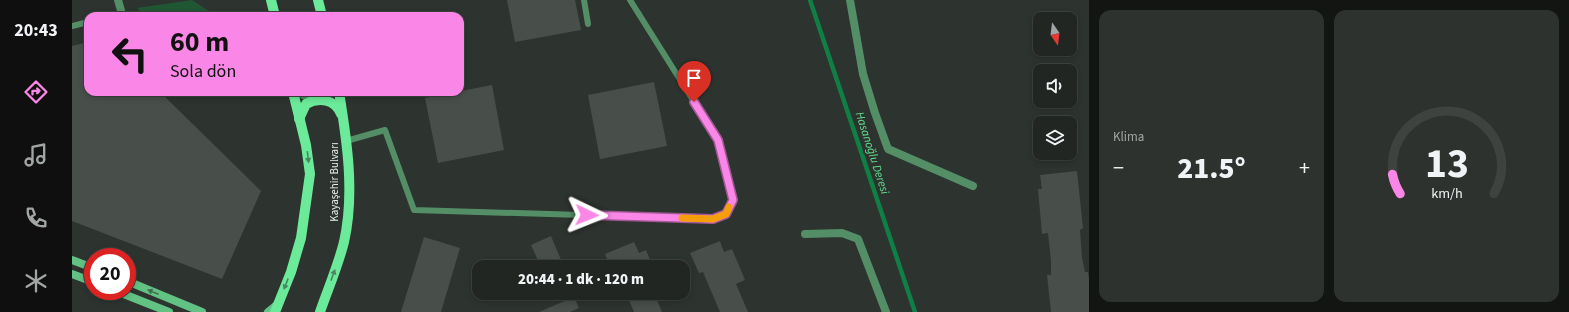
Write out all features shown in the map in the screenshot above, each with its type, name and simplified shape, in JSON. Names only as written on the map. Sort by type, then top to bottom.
[{"type":"main road","points":[[271,0],[274,12]]},
{"type":"main road","points":[[318,0],[321,12]]},
{"type":"main road","points":[[277,307],[291,272],[301,238],[307,205],[310,174],[306,145],[293,96]]},
{"type":"main road","name":"Kayaşehir Bulvarı","points":[[320,312],[345,236],[348,189],[346,141],[340,96]]},
{"type":"main road","name":"Kayaşehir Bulvarı","points":[[312,101],[319,99],[334,104],[339,109],[343,120]]},
{"type":"main road","points":[[299,119],[306,104],[312,101]]},
{"type":"street","points":[[118,0],[118,12]]},
{"type":"street","points":[[850,0],[863,74],[875,114],[888,149],[974,186]]},
{"type":"street","points":[[806,234],[842,233],[858,239],[886,312]]},
{"type":"street","points":[[72,260],[84,265]]},
{"type":"street","points":[[72,274],[84,279]]},
{"type":"street","points":[[136,285],[202,312]]},
{"type":"street","points":[[136,299],[167,312]]},
{"type":"street","points":[[268,312],[277,307]]},
{"type":"lane","points":[[584,0],[588,24]]},
{"type":"lane","points":[[346,141],[385,130],[414,210],[713,219],[726,214],[733,200],[718,140],[630,0]]},
{"type":"lane","points":[[72,26],[84,23]]},
{"type":"lane","points":[[303,96],[312,101]]},
{"type":"lane","points":[[167,312],[171,299]]},
{"type":"green space","points":[[192,0],[210,12],[141,12],[137,8]]},
{"type":"building","points":[[507,0],[575,0],[581,30],[515,42]]},
{"type":"building","points":[[84,43],[84,96],[164,96],[261,191],[222,279],[72,221],[72,46]]},
{"type":"building","points":[[654,82],[667,146],[600,159],[588,95]]},
{"type":"building","points":[[492,85],[504,150],[438,163],[425,98],[435,96],[464,96],[464,90]]},
{"type":"building","points":[[1077,171],[1083,228],[1080,230],[1082,257],[1085,272],[1088,272],[1089,279],[1089,312],[1051,312],[1047,275],[1051,275],[1051,261],[1048,233],[1042,234],[1038,189],[1042,189],[1040,175]]},
{"type":"building","points":[[551,236],[561,260],[538,260],[531,245]]},
{"type":"building","points":[[424,237],[460,248],[441,312],[401,312]]},
{"type":"building","points":[[720,241],[724,252],[732,249],[745,280],[736,284],[748,312],[720,312],[703,272],[699,273],[690,253]]},
{"type":"building","points":[[634,242],[639,253],[646,250],[650,260],[607,260],[605,254]]},
{"type":"building","points":[[567,300],[575,300],[579,308],[570,312],[539,312]]},
{"type":"building","points":[[629,300],[657,300],[662,312],[634,312]]},
{"type":"waterway","name":"Hasanoğlu Deresi","points":[[810,0],[915,312]]},
{"type":"slow traffic","points":[[682,218],[713,219],[726,214],[729,207]]},
{"type":"route","points":[[587,215],[713,219],[726,214],[733,200],[718,140],[694,102]]}]
